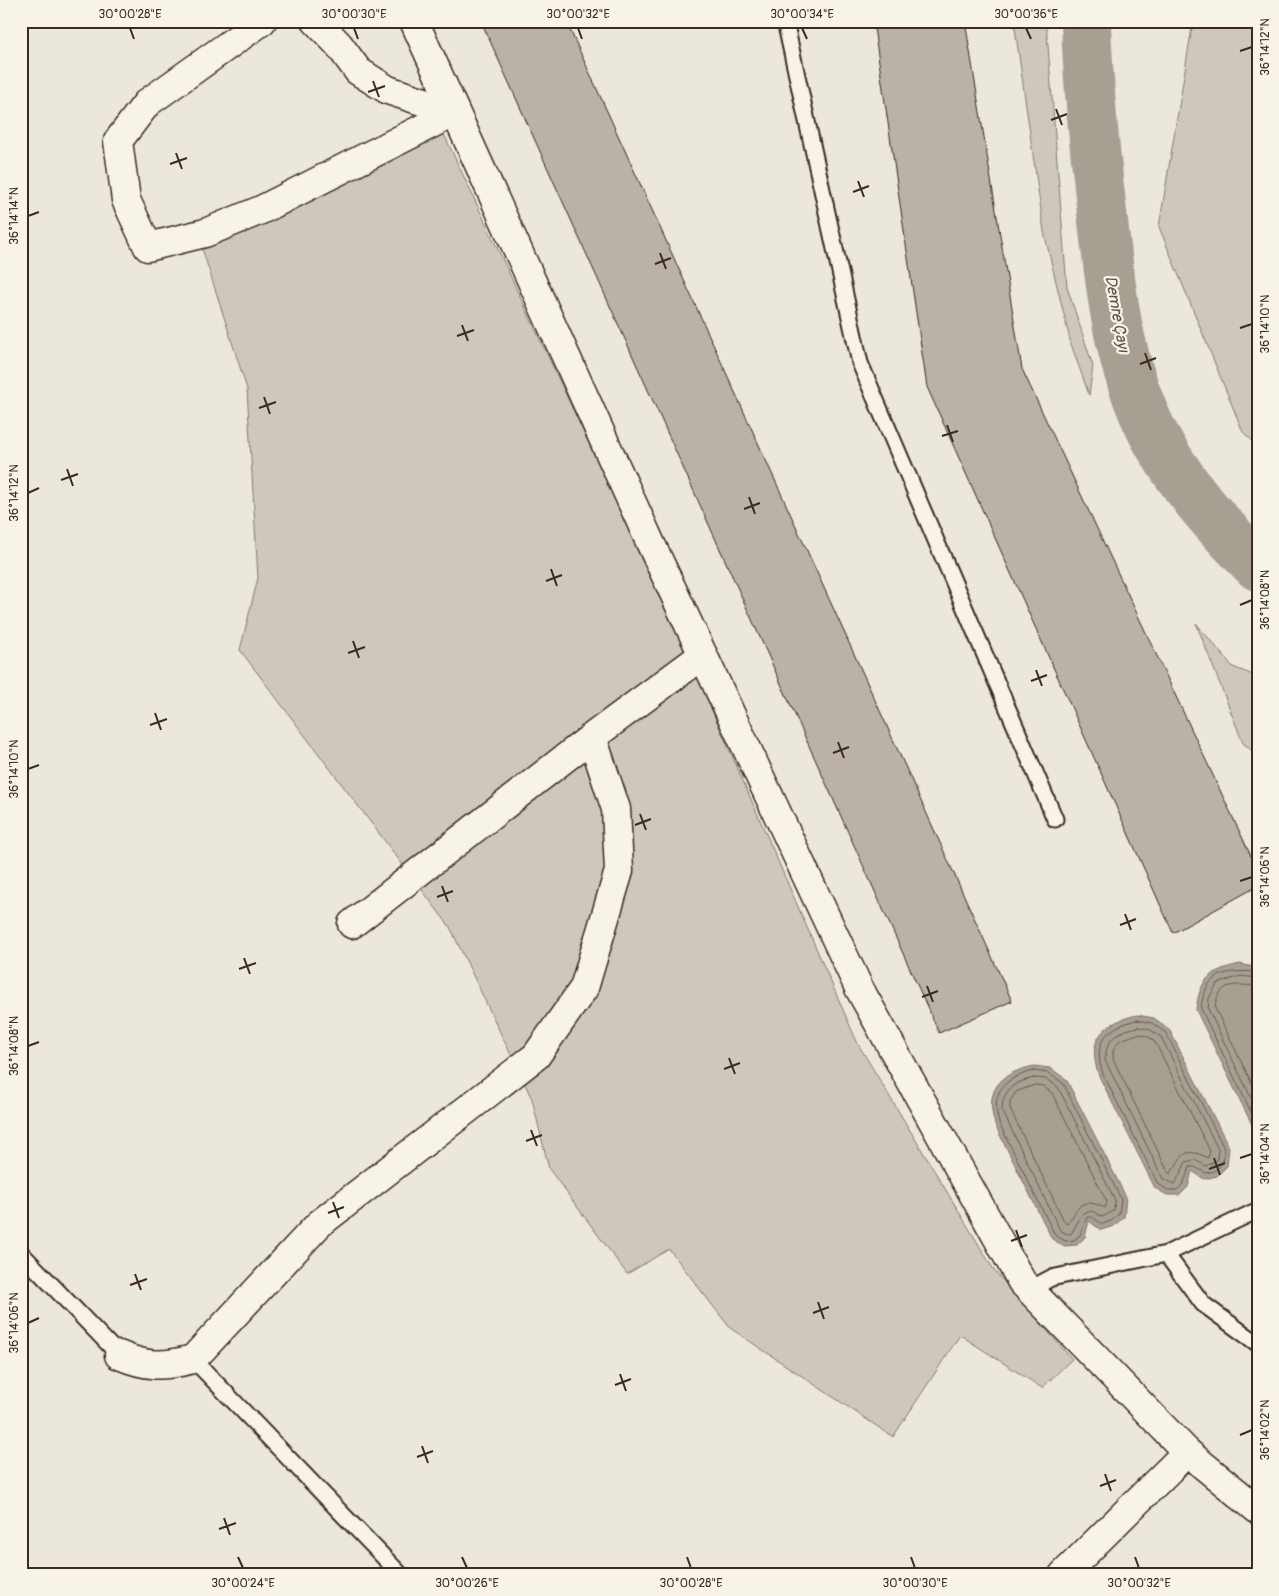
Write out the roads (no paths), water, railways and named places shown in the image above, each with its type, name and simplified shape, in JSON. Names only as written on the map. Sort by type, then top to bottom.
[{"type":"street","points":[[262,21],[147,103],[118,141],[126,200],[148,247],[206,232],[261,210],[455,112]]},
{"type":"street","points":[[316,21],[339,45],[358,71],[388,90],[455,112]]},
{"type":"street","points":[[414,21],[703,655],[859,988],[1022,1282],[1188,1452],[1258,1510]]},
{"type":"street","points":[[352,924],[592,737],[703,655]]},
{"type":"street","points":[[119,1354],[139,1364],[168,1366],[193,1359],[319,1224],[536,1056],[584,988],[619,871],[616,809],[592,737]]},
{"type":"street","points":[[1063,1575],[1188,1452]]},
{"type":"lane","points":[[785,21],[860,363],[1055,819]]},
{"type":"lane","points":[[1030,1289],[1051,1278],[1166,1254],[1258,1210]]},
{"type":"lane","points":[[21,1253],[119,1354]]},
{"type":"lane","points":[[1166,1254],[1204,1304],[1258,1344]]},
{"type":"lane","points":[[193,1359],[401,1575]]},
{"type":"water","points":[[1240,964],[1258,968],[1258,1137],[1196,1010],[1200,990],[1208,978],[1214,973]]},
{"type":"water","points":[[1137,1015],[1154,1018],[1169,1029],[1229,1147],[1227,1166],[1217,1176],[1204,1179],[1192,1171],[1188,1187],[1180,1195],[1167,1195],[1155,1188],[1099,1076],[1095,1063],[1096,1043],[1106,1028],[1125,1018]]},
{"type":"water","points":[[1034,1066],[1050,1068],[1066,1079],[1126,1197],[1124,1217],[1114,1226],[1101,1230],[1089,1221],[1085,1237],[1077,1245],[1064,1246],[1052,1239],[996,1127],[992,1114],[993,1094],[1003,1079],[1011,1073]]},
{"type":"waterway","name":"Demre Çayı","points":[[1086,21],[1092,121],[1109,276],[1118,329],[1132,382],[1141,408],[1153,433],[1175,470],[1200,503],[1258,566]]}]
